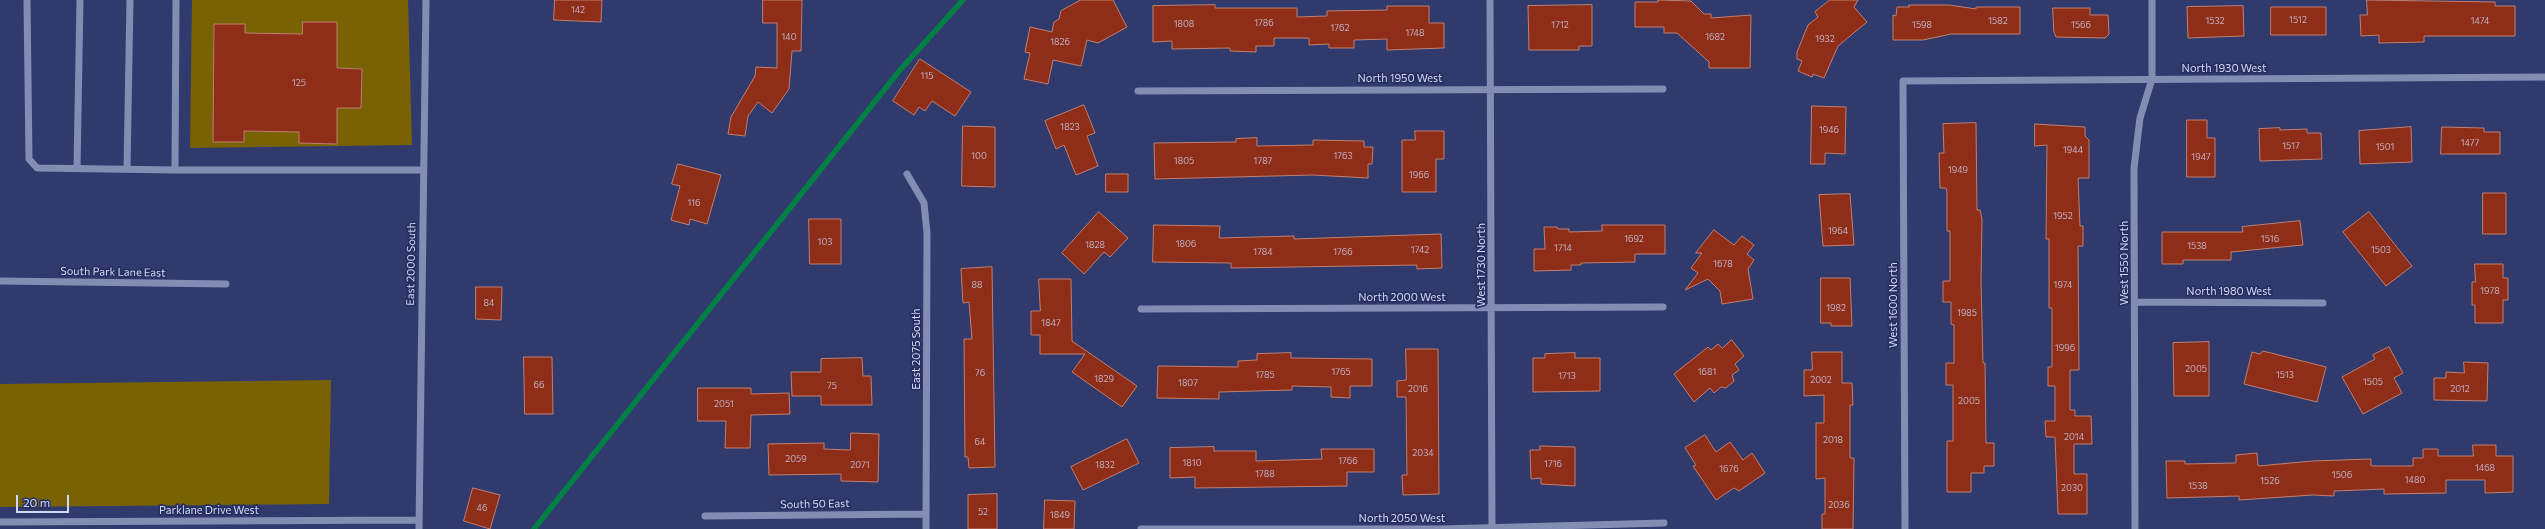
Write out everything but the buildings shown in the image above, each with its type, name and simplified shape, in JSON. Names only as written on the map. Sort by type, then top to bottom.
[{"type":"street","points":[[27,0],[29,159],[37,168],[175,170],[423,170]]},
{"type":"street","points":[[77,168],[80,0]]},
{"type":"street","points":[[127,169],[130,0]]},
{"type":"street","points":[[175,170],[176,0]]},
{"type":"street","name":"East 2000 South","points":[[419,529],[426,0]]},
{"type":"street","name":"West 1730 North","points":[[1490,0],[1492,528]]},
{"type":"street","name":"West 1550 North","points":[[2135,529],[2134,168],[2140,118],[2152,79],[2152,0]]},
{"type":"street","name":"North 1930 West","points":[[1904,81],[2545,77]]},
{"type":"street","name":"West 1600 North","points":[[1904,81],[1905,529]]},
{"type":"street","name":"North 1950 West","points":[[1138,91],[1491,88],[1663,89]]},
{"type":"street","name":"East 2075 South","points":[[907,174],[924,203],[927,234],[926,529]]},
{"type":"street","name":"South Park Lane East","points":[[0,282],[226,284]]},
{"type":"street","name":"North 1980 West","points":[[2135,302],[2323,303]]},
{"type":"street","name":"North 2000 West","points":[[1141,309],[1663,308]]},
{"type":"street","name":"South 50 East","points":[[705,516],[926,514]]},
{"type":"street","name":"Parklane Drive West","points":[[0,522],[419,520]]},
{"type":"street","name":"North 2050 West","points":[[1141,529],[1492,528],[1664,523]]},
{"type":"shaded area","points":[[192,0],[408,0],[412,145],[190,148]],"holes":[[[303,22],[337,22],[337,68],[362,69],[361,108],[337,108],[337,144],[300,143],[299,132],[244,131],[244,142],[213,142],[213,94],[236,94],[236,71],[213,71],[214,24],[245,24],[245,33],[302,34]]]},
{"type":"shaded area","points":[[331,380],[329,504],[0,507],[0,384]]},
{"type":"waterway","points":[[534,529],[900,70],[963,0]]}]
